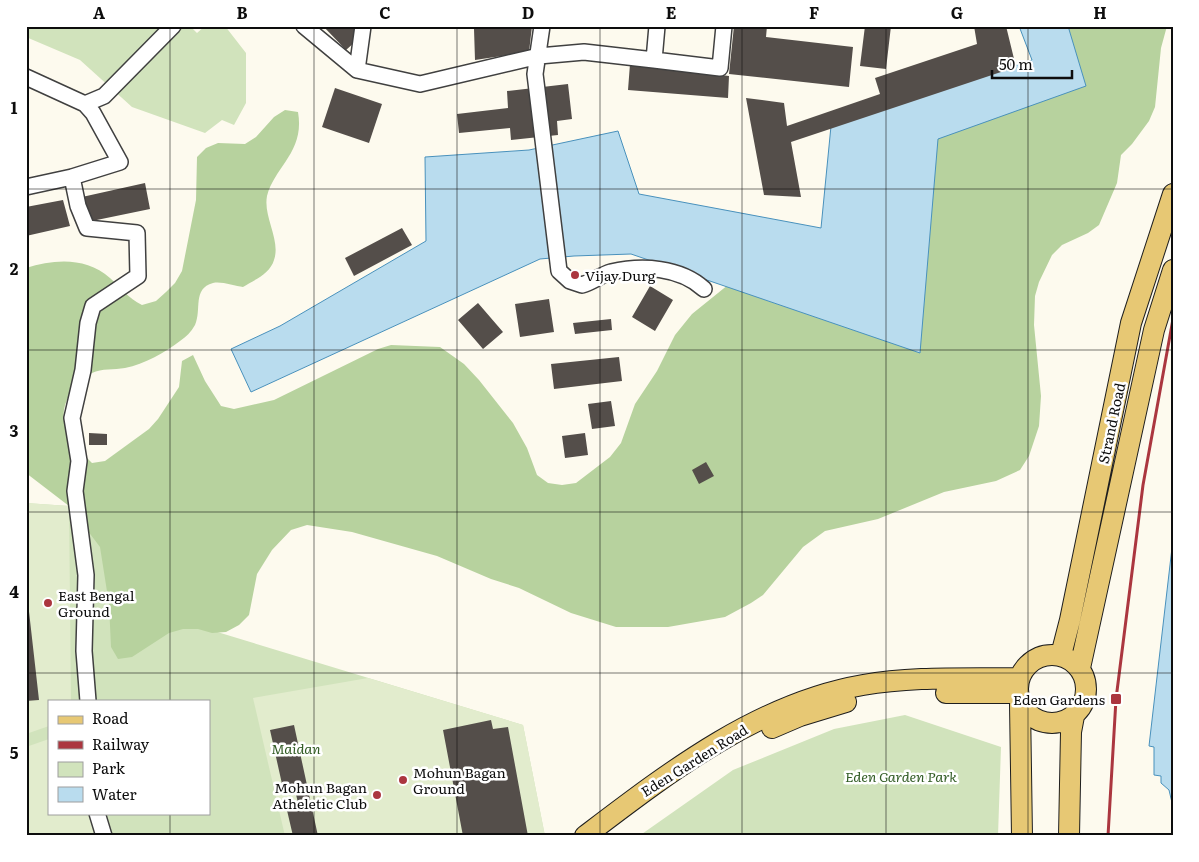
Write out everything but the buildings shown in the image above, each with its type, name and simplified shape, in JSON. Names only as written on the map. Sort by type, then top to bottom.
[{"type":"main road","name":"Strand Road","points":[[1061,655],[1070,620],[1131,323],[1173,194]]},
{"type":"main road","name":"Strand Road","points":[[1080,668],[1154,330],[1173,270]]},
{"type":"main road","points":[[1131,323],[1154,330]]},
{"type":"main road","points":[[1022,836],[1019,692],[1031,661],[1040,656],[1061,655],[1080,668],[1087,685],[1084,702],[1074,716],[1071,732],[1069,836]]},
{"type":"main road","name":"Eden Garden Road","points":[[585,836],[638,796],[727,737],[796,702],[863,685],[905,680],[1019,692]]},
{"type":"main road","name":"Eden Garden Road","points":[[605,836],[646,805],[732,748],[800,716],[860,698],[904,692],[1019,692]]},
{"type":"main road","points":[[1019,692],[1026,712],[1044,723],[1054,724],[1074,716]]},
{"type":"lane","points":[[85,104],[104,96],[173,26]]},
{"type":"lane","points":[[304,26],[357,70],[420,84],[539,56],[584,52],[720,68],[724,26]]},
{"type":"lane","points":[[357,70],[362,26]]},
{"type":"lane","points":[[542,26],[535,74],[558,271],[570,281],[582,284],[609,273],[645,267],[692,279],[704,289]]},
{"type":"lane","points":[[654,60],[657,26]]},
{"type":"lane","points":[[26,77],[85,104],[93,113],[120,162],[72,177],[26,187]]},
{"type":"lane","points":[[72,177],[78,206],[87,228],[136,233],[139,256],[138,276],[92,306],[88,323],[83,370],[72,418],[78,461],[75,490],[86,575],[84,651],[88,700]]},
{"type":"lane","points":[[97,814],[104,836]]},
{"type":"green space","points":[[26,26],[190,26],[197,33],[205,26],[225,26],[246,53],[246,103],[234,125],[222,120],[205,133],[132,107],[80,60],[26,37]]},
{"type":"green space","points":[[1042,26],[1167,26],[1161,48],[1155,107],[1149,121],[1121,155],[1117,183],[1099,225],[1088,233],[1062,245],[1052,255],[1039,282],[1035,296],[1034,325],[1041,396],[1039,426],[1029,456],[1020,470],[996,481],[944,492],[878,519],[825,531],[803,547],[763,595],[751,603],[725,617],[668,627],[616,627],[571,613],[519,588],[491,579],[437,556],[352,532],[307,525],[291,530],[272,550],[257,574],[249,615],[239,625],[226,632],[212,633],[198,629],[183,629],[169,633],[132,657],[118,659],[111,647],[109,604],[100,547],[69,506],[26,473],[26,268],[59,262],[81,263],[101,271],[142,305],[156,301],[175,283],[182,271],[196,200],[197,157],[206,148],[218,143],[245,144],[256,137],[274,117],[285,110],[298,112],[299,126],[297,138],[288,158],[271,185],[267,196],[267,212],[274,236],[276,252],[272,265],[261,276],[243,287],[220,283],[206,286],[200,295],[195,325],[184,338],[161,354],[125,368],[96,371],[79,382],[65,404],[64,423],[72,440],[92,463],[105,461],[149,429],[158,419],[179,387],[182,361],[193,355],[205,381],[221,406],[234,409],[274,400],[378,349],[391,345],[440,347],[464,364],[513,423],[527,448],[537,475],[548,483],[562,485],[576,483],[610,457],[621,443],[635,404],[657,371],[675,335],[692,314],[744,272],[812,258],[844,193],[1038,73]]},
{"type":"green space","name":"Maidan","points":[[26,503],[69,506],[158,614],[523,725],[545,836],[26,836]]},
{"type":"green space","name":"East Bengal Ground","points":[[26,503],[69,506],[71,700],[48,700],[48,726],[26,734]]},
{"type":"green space","name":"Mohun Bagan Ground","points":[[368,678],[523,725],[545,836],[285,836],[253,698]]},
{"type":"green space","name":"Eden Garden Park","points":[[905,715],[1001,747],[998,836],[639,836],[733,770],[834,729]]},
{"type":"green space","points":[[48,739],[48,814],[90,814],[96,836],[26,836],[26,747]]},
{"type":"water","points":[[1019,26],[1068,26],[1086,86],[938,139],[920,353],[631,254],[540,259],[251,392],[231,349],[280,326],[426,241],[425,157],[529,150],[618,131],[639,194],[821,228],[831,126],[1032,60]]},
{"type":"water","points":[[1173,539],[1173,807],[1169,790],[1161,783],[1161,776],[1154,775],[1154,747],[1149,746]]},
{"type":"railway","points":[[1108,836],[1116,699],[1143,485],[1173,319]]},
{"type":"place","name":"Vijay Durg","points":[[575,275]]},
{"type":"place","name":"East Bengal Ground","points":[[48,603]]},
{"type":"place","name":"Eden Gardens","points":[[1116,699]]},
{"type":"place","name":"Mohun Bagan Ground","points":[[403,780]]},
{"type":"place","name":"Mohun Bagan Atheletic Club","points":[[377,795]]}]
